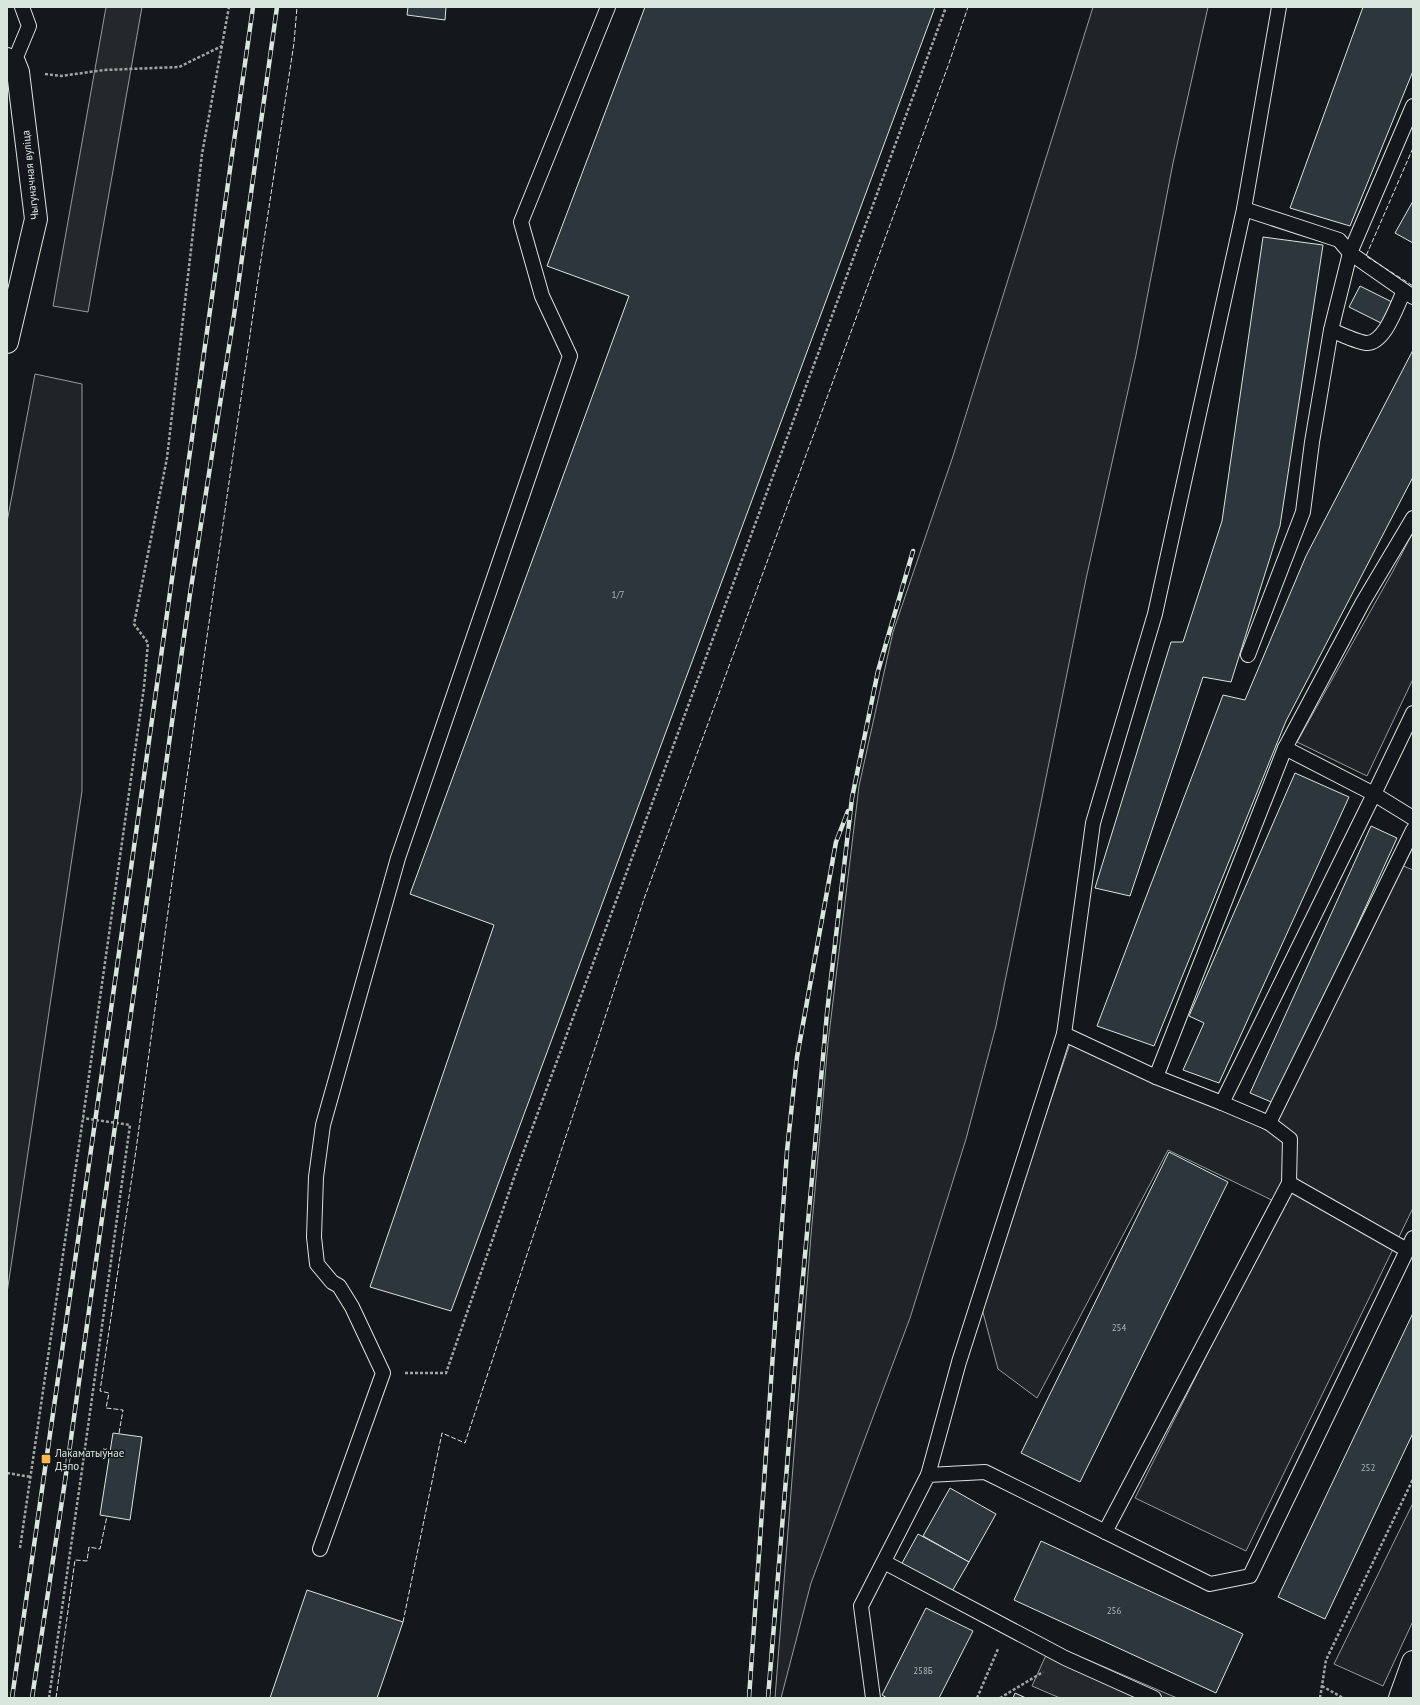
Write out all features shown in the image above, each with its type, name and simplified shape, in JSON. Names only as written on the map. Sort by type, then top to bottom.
[{"type":"street","name":"Чыгуначная вуліца","points":[[7,342],[36,219],[13,64]]},
{"type":"street","points":[[1400,1698],[1413,1662]]},
{"type":"lane","points":[[22,7],[29,26]]},
{"type":"lane","points":[[13,64],[29,26],[35,7]]},
{"type":"lane","points":[[320,1549],[383,1373],[352,1307],[339,1286],[332,1282],[317,1264],[314,1237],[316,1177],[323,1125],[398,858],[570,356],[542,296],[521,222],[608,7]]},
{"type":"lane","points":[[873,1698],[861,1606],[928,1475],[959,1362],[1064,1034],[1093,823],[1154,614],[1244,210],[1279,7]]},
{"type":"lane","points":[[1248,655],[1303,512],[1312,442],[1331,330],[1350,253],[1413,106]]},
{"type":"lane","points":[[1244,210],[1339,240],[1350,253],[1409,294],[1382,336],[1375,341],[1366,343],[1331,330]]},
{"type":"lane","points":[[1156,1077],[1285,748],[1363,602],[1413,518]]},
{"type":"lane","points":[[1222,1104],[1413,713]]},
{"type":"lane","points":[[1285,748],[1374,794],[1413,818]]},
{"type":"lane","points":[[1269,1123],[1413,830]]},
{"type":"lane","points":[[1064,1034],[1156,1077],[1269,1123],[1290,1139],[1289,1183],[1105,1532]]},
{"type":"lane","points":[[928,1475],[985,1472],[1210,1584],[1250,1576],[1410,1244],[1289,1183]]},
{"type":"lane","points":[[884,1562],[1065,1658],[1154,1698]]},
{"type":"path","points":[[20,1548],[144,687],[148,643],[134,624],[167,458],[202,154],[229,7]]},
{"type":"path","points":[[383,1373],[446,1373],[519,1164],[946,7]]},
{"type":"path","points":[[13,64],[61,76],[104,70],[179,67],[222,46]]},
{"type":"path","points":[[49,1698],[130,1125],[83,1118]]},
{"type":"path","points":[[7,1473],[31,1476]]},
{"type":"path","points":[[1320,1698],[1326,1660],[1413,1479]]},
{"type":"path","points":[[977,1698],[1007,1628]]},
{"type":"path","points":[[1000,1698],[1065,1658]]},
{"type":"path","points":[[1322,1686],[1343,1698]]},
{"type":"shaded area","points":[[106,7],[142,7],[88,312],[53,306]]},
{"type":"shaded area","points":[[1093,7],[1208,7],[1173,163],[1136,355],[1086,579],[996,1026],[966,1139],[910,1318],[811,1583],[781,1698],[775,1698],[811,1235],[828,1043],[859,786],[893,632],[953,456]]},
{"type":"shaded area","points":[[35,374],[82,384],[82,791],[7,1293],[7,522]]},
{"type":"shaded area","points":[[1413,532],[1413,679],[1367,776],[1297,742],[1393,571]]},
{"type":"shaded area","points":[[1391,861],[1413,870],[1413,1208],[1246,1551],[1135,1498],[1282,1205],[1168,1150],[1037,1398],[998,1369],[981,1305],[1074,1032],[1156,1077],[1266,1130]]},
{"type":"shaded area","points":[[1413,1503],[1413,1621],[1383,1686],[1334,1664]]},
{"type":"shaded area","points":[[1051,1644],[1177,1698],[1060,1698],[1032,1686]]},
{"type":"building","points":[[408,7],[446,7],[445,20],[407,15]]},
{"type":"building","points":[[645,7],[935,7],[451,1311],[370,1287],[494,925],[410,894],[629,296],[547,266]]},
{"type":"building","points":[[1363,7],[1413,7],[1413,71],[1350,226],[1290,208]]},
{"type":"building","points":[[1413,201],[1413,243],[1395,233]]},
{"type":"building","points":[[1263,237],[1323,245],[1280,526],[1231,682],[1203,677],[1130,896],[1095,888],[1171,642],[1183,642],[1222,521]]},
{"type":"building","points":[[1360,286],[1392,302],[1381,323],[1349,307]]},
{"type":"building","points":[[1413,350],[1413,477],[1286,721],[1154,1046],[1097,1026],[1223,695],[1245,700],[1306,556]]},
{"type":"building","points":[[1295,773],[1349,797],[1219,1083],[1183,1070],[1204,1023],[1189,1016]]},
{"type":"building","points":[[1371,826],[1397,838],[1276,1104],[1250,1093]]},
{"type":"building","points":[[1169,1152],[1228,1182],[1080,1482],[1021,1453]]},
{"type":"building","points":[[1413,1313],[1413,1433],[1325,1619],[1278,1597]]},
{"type":"building","points":[[113,1433],[142,1437],[130,1520],[100,1515]]},
{"type":"building","points":[[950,1488],[996,1514],[969,1562],[923,1536]]},
{"type":"building","points":[[918,1534],[969,1562],[951,1593],[901,1565]]},
{"type":"building","points":[[1041,1541],[1243,1634],[1216,1693],[1014,1600]]},
{"type":"building","points":[[307,1590],[403,1622],[377,1698],[270,1698]]},
{"type":"building","points":[[926,1608],[973,1631],[939,1698],[887,1698],[882,1695]]},
{"type":"building","points":[[1015,1693],[1026,1698],[1013,1698]]},
{"type":"railway","points":[[12,1698],[253,7]]},
{"type":"railway","points":[[32,1698],[65,1481],[190,594],[234,315],[277,7]]},
{"type":"railway","points":[[768,1698],[798,1332],[827,1013],[852,798],[878,671],[913,551]]},
{"type":"railway","points":[[749,1698],[787,1151],[797,1057],[836,842],[848,811]]},
{"type":"fence","points":[[119,1433],[123,1410],[106,1408],[109,1393],[100,1391],[136,1150],[172,882],[257,286],[294,43],[297,7]]},
{"type":"fence","points":[[403,1622],[442,1433],[465,1443],[644,899],[948,66],[968,7]]},
{"type":"fence","points":[[1413,148],[1366,256],[1413,286]]},
{"type":"fence","points":[[56,1698],[75,1560],[87,1561],[89,1547],[100,1549],[107,1516]]},
{"type":"place","name":"Лакаматыўнае Дэпо","points":[[46,1459]]}]
